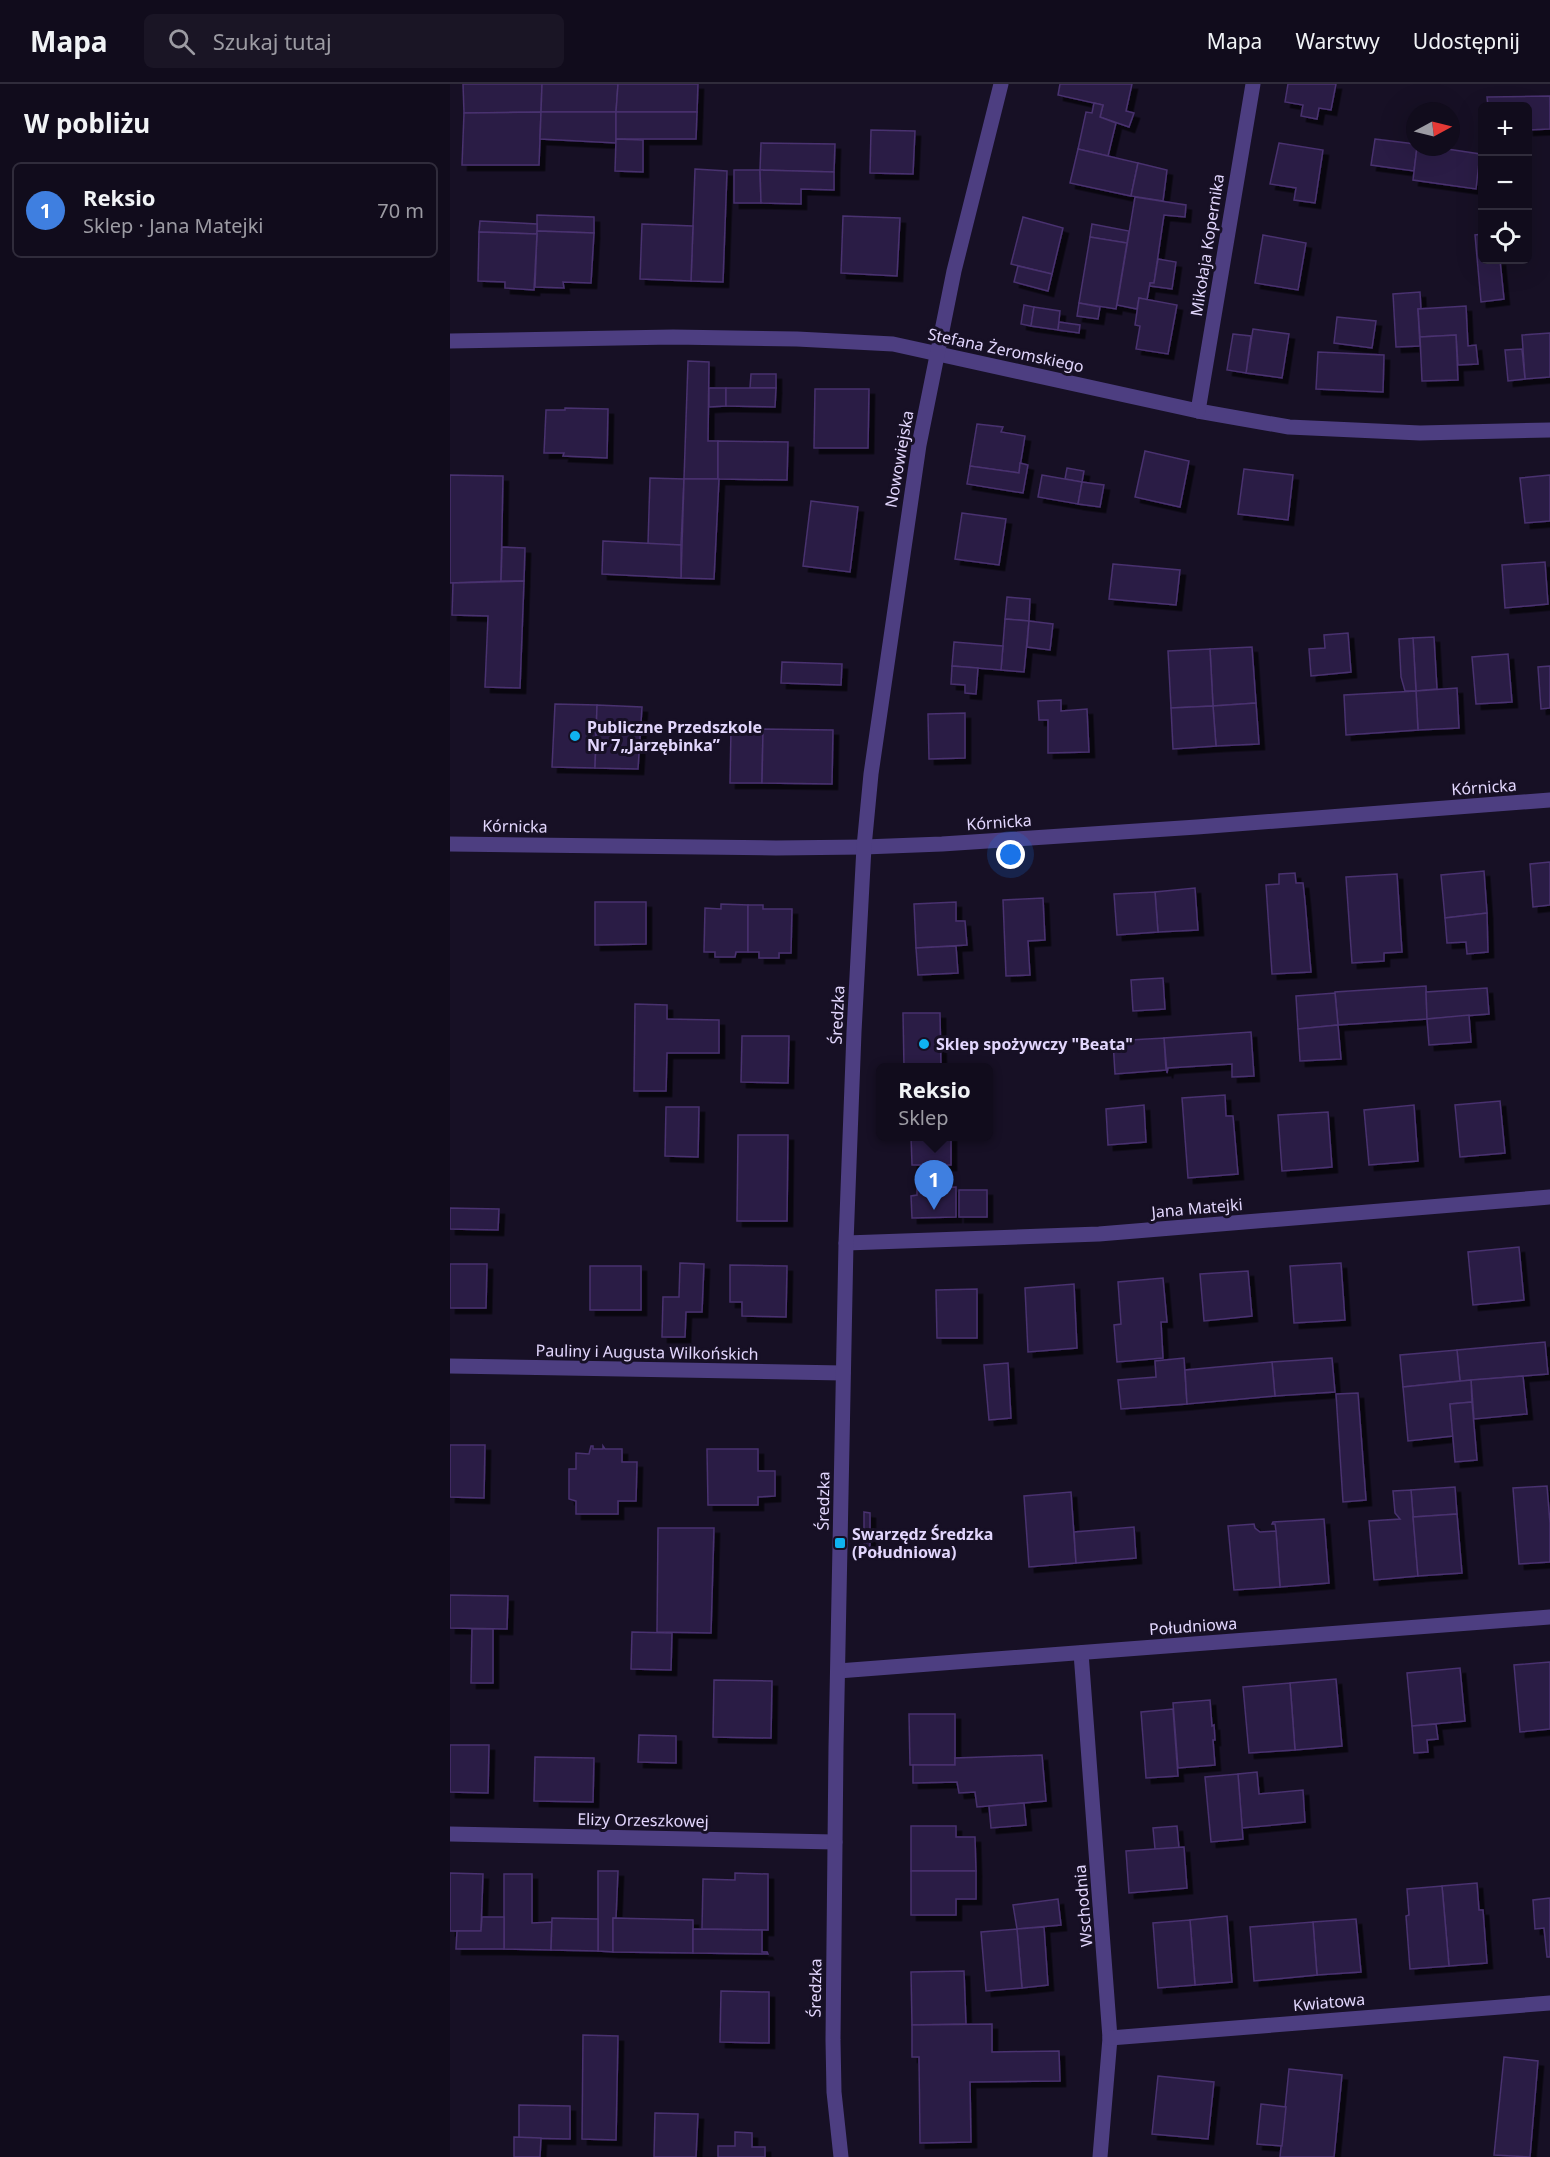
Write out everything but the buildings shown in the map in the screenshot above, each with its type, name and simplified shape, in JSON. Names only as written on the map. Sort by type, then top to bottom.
[{"type":"street","name":"Nowowiejska","points":[[864,847],[905,530],[936,353],[1001,84]]},
{"type":"street","name":"Mikołaja Kopernika","points":[[1198,411],[1252,84]]},
{"type":"street","name":"Stefana Żeromskiego","points":[[450,341],[673,337],[797,339],[893,344],[1198,411],[1289,427],[1360,432],[1461,434],[1550,430]]},
{"type":"street","name":"Kórnicka","points":[[450,844],[776,848],[942,844],[1550,800]]},
{"type":"street","name":"Średzka","points":[[841,2157],[834,2092],[833,2040],[843,1373],[854,1032],[864,847]]},
{"type":"street","name":"Jana Matejki","points":[[846,1243],[1099,1234],[1550,1197]]},
{"type":"street","name":"Pauliny i Augusta Wilkońskich","points":[[450,1366],[843,1373]]},
{"type":"street","name":"Południowa","points":[[838,1671],[1550,1617]]},
{"type":"street","name":"Wschodnia","points":[[1081,1653],[1110,2038],[1100,2157]]},
{"type":"street","name":"Elizy Orzeszkowej","points":[[450,1834],[835,1842]]},
{"type":"street","name":"Kwiatowa","points":[[1110,2038],[1550,2003]]},
{"type":"place","name":"Publiczne Przedszkole Nr 7„Jarzębinka”","points":[[575,736]]},
{"type":"place","name":"Sklep spożywczy \"Beata\"","points":[[924,1044]]},
{"type":"place","name":"Reksio","points":[[934,1210]]},
{"type":"place","name":"Swarzędz Średzka (Południowa)","points":[[840,1543]]}]
